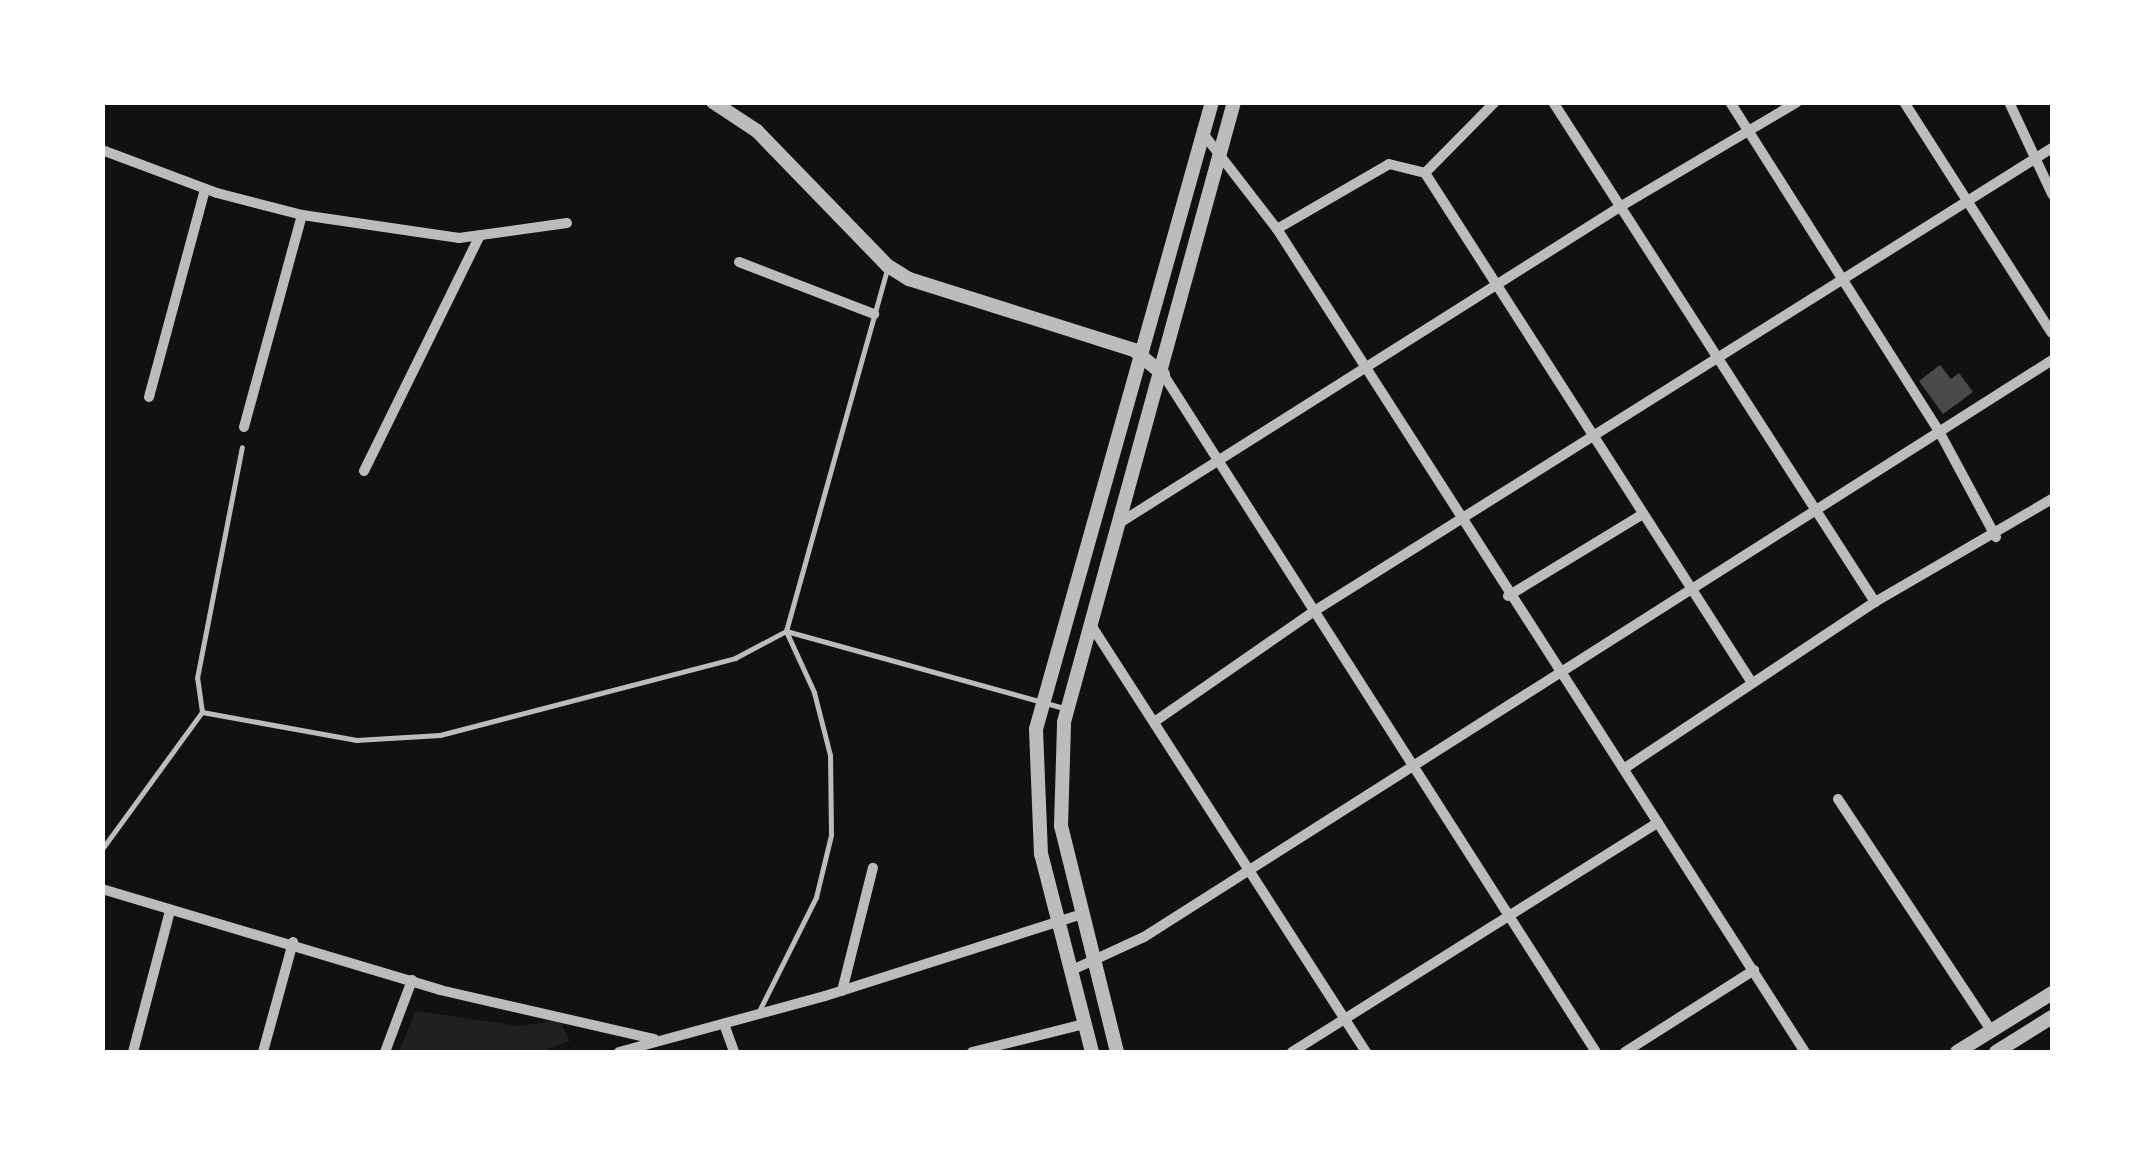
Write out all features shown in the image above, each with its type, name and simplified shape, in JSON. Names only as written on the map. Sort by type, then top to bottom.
[{"type":"street","points":[[1092,1052],[1057,922],[1036,798],[1041,703],[1145,355],[1212,102]]},
{"type":"street","points":[[1117,1052],[1060,826],[1067,710],[1163,374],[1234,102]]},
{"type":"street","points":[[1425,173],[1496,102]]},
{"type":"street","points":[[1553,102],[1715,362],[1875,602]]},
{"type":"street","points":[[1730,102],[1941,436],[1996,537]]},
{"type":"street","points":[[1121,522],[1496,289],[1618,208],[1798,102]]},
{"type":"street","points":[[1904,102],[2052,333]]},
{"type":"street","points":[[2009,102],[2052,194]]},
{"type":"street","points":[[714,103],[757,132],[888,266],[940,292],[1145,355],[1163,374],[1222,460],[1596,1052]]},
{"type":"street","points":[[1205,136],[1277,229],[1508,596],[1625,768],[1805,1052]]},
{"type":"street","points":[[1158,720],[1228,677],[1316,610],[2039,160],[2052,148]]},
{"type":"street","points":[[102,150],[205,189],[302,215],[459,238],[567,223]]},
{"type":"street","points":[[1277,229],[1388,164],[1425,173],[1752,683]]},
{"type":"street","points":[[150,397],[205,189]]},
{"type":"street","points":[[244,427],[302,215]]},
{"type":"street","points":[[364,471],[480,235]]},
{"type":"street","points":[[739,262],[874,314]]},
{"type":"street","points":[[1070,971],[1094,963],[1563,676],[1941,436],[2052,360]]},
{"type":"street","points":[[1625,768],[1875,602],[1996,537],[2052,499]]},
{"type":"street","points":[[1508,596],[1643,514]]},
{"type":"street","points":[[1091,625],[1158,720],[1366,1052]]},
{"type":"street","points":[[1838,799],[1992,1032]]},
{"type":"street","points":[[1292,1052],[1658,822]]},
{"type":"street","points":[[842,990],[874,868]]},
{"type":"street","points":[[102,890],[293,942],[412,980],[654,1039]]},
{"type":"street","points":[[134,1052],[170,911]]},
{"type":"street","points":[[618,1052],[654,1039],[756,1016],[1082,914]]},
{"type":"street","points":[[262,1052],[293,942]]},
{"type":"street","points":[[1624,1052],[1754,970]]},
{"type":"street","points":[[385,1052],[412,980]]},
{"type":"street","points":[[1958,1052],[2052,993]]},
{"type":"street","points":[[1996,1052],[2052,1017]]},
{"type":"street","points":[[724,1024],[734,1052]]},
{"type":"street","points":[[972,1052],[1084,1024]]},
{"type":"lane","points":[[756,1016],[816,897],[831,835],[830,756],[814,692],[786,631],[888,266]]},
{"type":"lane","points":[[102,849],[202,712],[198,678],[242,447]]},
{"type":"lane","points":[[202,712],[356,740],[440,735],[734,658],[786,631],[1067,710]]},
{"type":"shaded area","points":[[416,1011],[519,1026],[559,1020],[570,1041],[539,1052],[399,1052]]},
{"type":"building","points":[[1940,365],[1951,379],[1959,373],[1973,392],[1943,414],[1919,381]]}]
